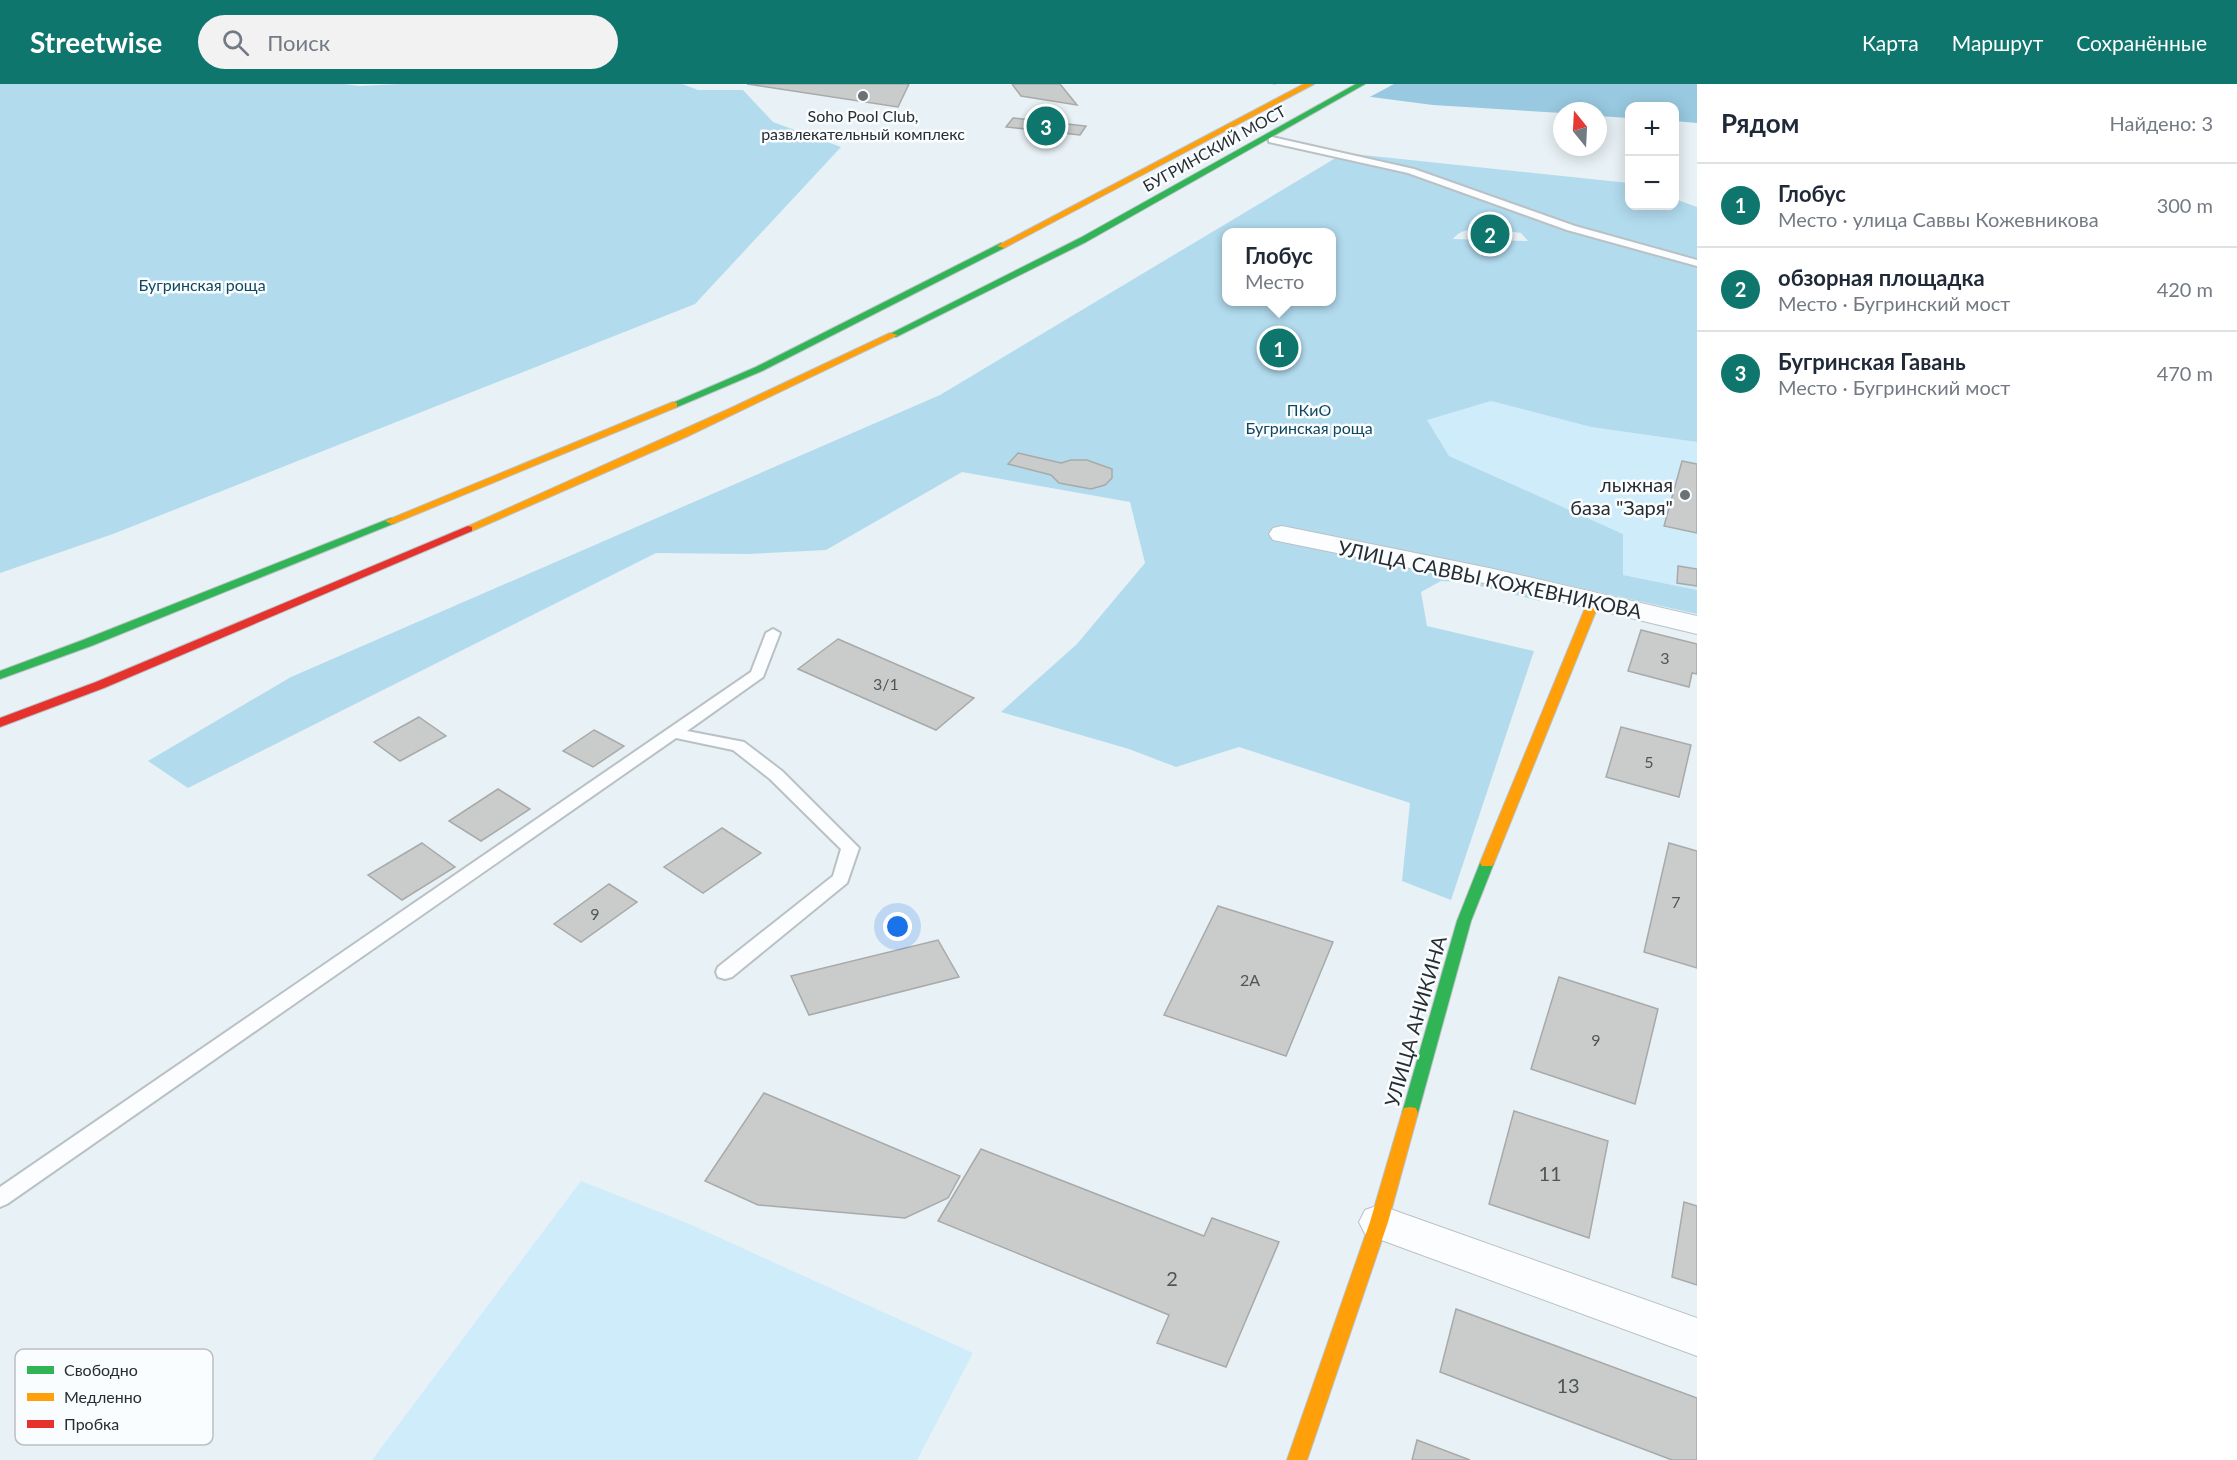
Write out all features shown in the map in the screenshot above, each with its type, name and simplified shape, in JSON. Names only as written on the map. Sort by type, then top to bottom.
[{"type":"main road","points":[[0,675],[98,638],[566,450],[759,369],[1310,84]]},
{"type":"main road","name":"БУГРИНСКИЙ МОСТ","points":[[0,723],[111,680],[603,472],[790,386],[1083,240],[1361,84]]},
{"type":"main road","name":"УЛИЦА АНИКИНА","points":[[1297,1460],[1379,1222],[1464,921],[1594,601]]},
{"type":"street","name":"УЛИЦА САВВЫ КОЖЕВНИКОВА","points":[[1282,534],[1489,576],[1697,625]]},
{"type":"street","points":[[1379,1222],[1697,1337]]},
{"type":"lane","points":[[1272,140],[1411,171],[1571,228],[1697,263]]},
{"type":"lane","points":[[0,1198],[758,674],[773,633]]},
{"type":"lane","points":[[673,732],[738,746],[776,775],[850,848],[841,879],[725,972]]},
{"type":"shaded area","points":[[1271,84],[1697,84],[1697,123],[1679,121],[1679,102],[1625,102],[1625,118],[1607,117],[1607,102],[1553,102],[1553,112],[1433,105]]},
{"type":"shaded area","points":[[1491,401],[1591,427],[1697,442],[1697,590],[1623,575],[1623,534],[1449,456],[1426,420]]},
{"type":"shaded area","points":[[581,1181],[687,1223],[973,1353],[917,1460],[372,1460]]},
{"type":"green space","name":"Бугринская роща","points":[[0,84],[344,84],[359,86],[682,84],[698,90],[743,90],[773,122],[841,147],[695,304],[113,534],[0,573]]},
{"type":"green space","name":"ПКиО Бугринская роща","points":[[1344,153],[1625,183],[1625,210],[1679,210],[1679,200],[1697,207],[1697,442],[1591,427],[1491,401],[1427,420],[1449,456],[1623,534],[1623,575],[1697,590],[1697,614],[1544,580],[1540,601],[1464,582],[1441,581],[1421,592],[1427,626],[1534,651],[1451,900],[1402,881],[1410,803],[1239,747],[1176,767],[1129,749],[1001,712],[1077,644],[1145,563],[1130,502],[962,472],[826,550],[748,554],[656,553],[188,788],[148,761],[291,677],[940,395]],"holes":[[[1489,228],[1521,233],[1528,241],[1453,239],[1464,231]]]},
{"type":"pier","points":[[1277,84],[1394,84],[1366,99],[1271,87]]},
{"type":"building","name":"Soho Pool Club, развлекательный комплекс","points":[[747,84],[909,84],[898,107]]},
{"type":"building","points":[[1012,84],[1060,84],[1077,105],[1021,96]]},
{"type":"building","points":[[1013,118],[1086,126],[1080,135],[1006,127]]},
{"type":"building","points":[[1018,453],[1061,463],[1071,460],[1087,460],[1112,469],[1112,478],[1105,485],[1091,489],[1059,483],[1051,475],[1008,464]]},
{"type":"building","name":"лыжная база \"Заря\"","points":[[1682,461],[1697,464],[1697,533],[1664,526]]},
{"type":"building","points":[[1678,566],[1697,569],[1697,586],[1677,583]]},
{"type":"building","points":[[1641,630],[1697,644],[1697,674],[1692,673],[1689,687],[1628,671]]},
{"type":"building","points":[[838,639],[974,698],[936,730],[798,669]]},
{"type":"building","points":[[419,717],[446,736],[400,761],[374,742]]},
{"type":"building","points":[[1621,727],[1691,745],[1679,797],[1606,777]]},
{"type":"building","points":[[594,730],[624,746],[593,767],[563,751]]},
{"type":"building","points":[[498,789],[530,809],[481,841],[449,821]]},
{"type":"building","points":[[722,828],[761,853],[703,893],[664,867]]},
{"type":"building","points":[[422,843],[455,867],[402,900],[368,875]]},
{"type":"building","points":[[1669,843],[1697,851],[1697,968],[1644,952]]},
{"type":"building","points":[[609,884],[637,902],[581,942],[554,924]]},
{"type":"building","points":[[1218,906],[1333,942],[1286,1056],[1164,1015]]},
{"type":"building","points":[[938,940],[959,977],[809,1015],[791,976]]},
{"type":"building","points":[[1559,977],[1658,1009],[1635,1104],[1531,1069]]},
{"type":"building","points":[[764,1093],[960,1176],[948,1198],[905,1218],[758,1205],[705,1181]]},
{"type":"building","points":[[1514,1111],[1608,1141],[1589,1238],[1489,1204]]},
{"type":"building","points":[[981,1149],[1204,1236],[1212,1218],[1279,1242],[1226,1367],[1157,1343],[1169,1315],[938,1221]]},
{"type":"building","points":[[1684,1202],[1697,1206],[1697,1285],[1672,1277]]},
{"type":"building","points":[[1456,1309],[1697,1398],[1697,1460],[1672,1460],[1440,1372]]},
{"type":"building","points":[[1417,1440],[1470,1460],[1412,1460]]},
{"type":"traffic: fast","points":[[893,335],[1083,240],[1361,84]]},
{"type":"traffic: fast","points":[[673,405],[759,369],[1001,246]]},
{"type":"traffic: fast","points":[[0,675],[87,643],[391,521]]},
{"type":"traffic: fast","points":[[1410,1113],[1464,921],[1487,863]]},
{"type":"traffic: slow","points":[[1001,246],[1310,84]]},
{"type":"traffic: slow","points":[[468,529],[682,435],[893,335]]},
{"type":"traffic: slow","points":[[391,521],[673,405]]},
{"type":"traffic: slow","points":[[1487,863],[1594,601]]},
{"type":"traffic: slow","points":[[1297,1460],[1379,1222],[1410,1113]]},
{"type":"traffic: jam","points":[[0,723],[100,685],[468,529]]},
{"type":"place","name":"Soho Pool Club, развлекательный комплекс","points":[[863,96]]},
{"type":"place","name":"Бугринская Гавань","points":[[1046,126]]},
{"type":"place","name":"обзорная площадка","points":[[1490,234]]},
{"type":"place","name":"Глобус","points":[[1279,348]]},
{"type":"place","name":"лыжная база \"Заря\"","points":[[1685,495]]}]
